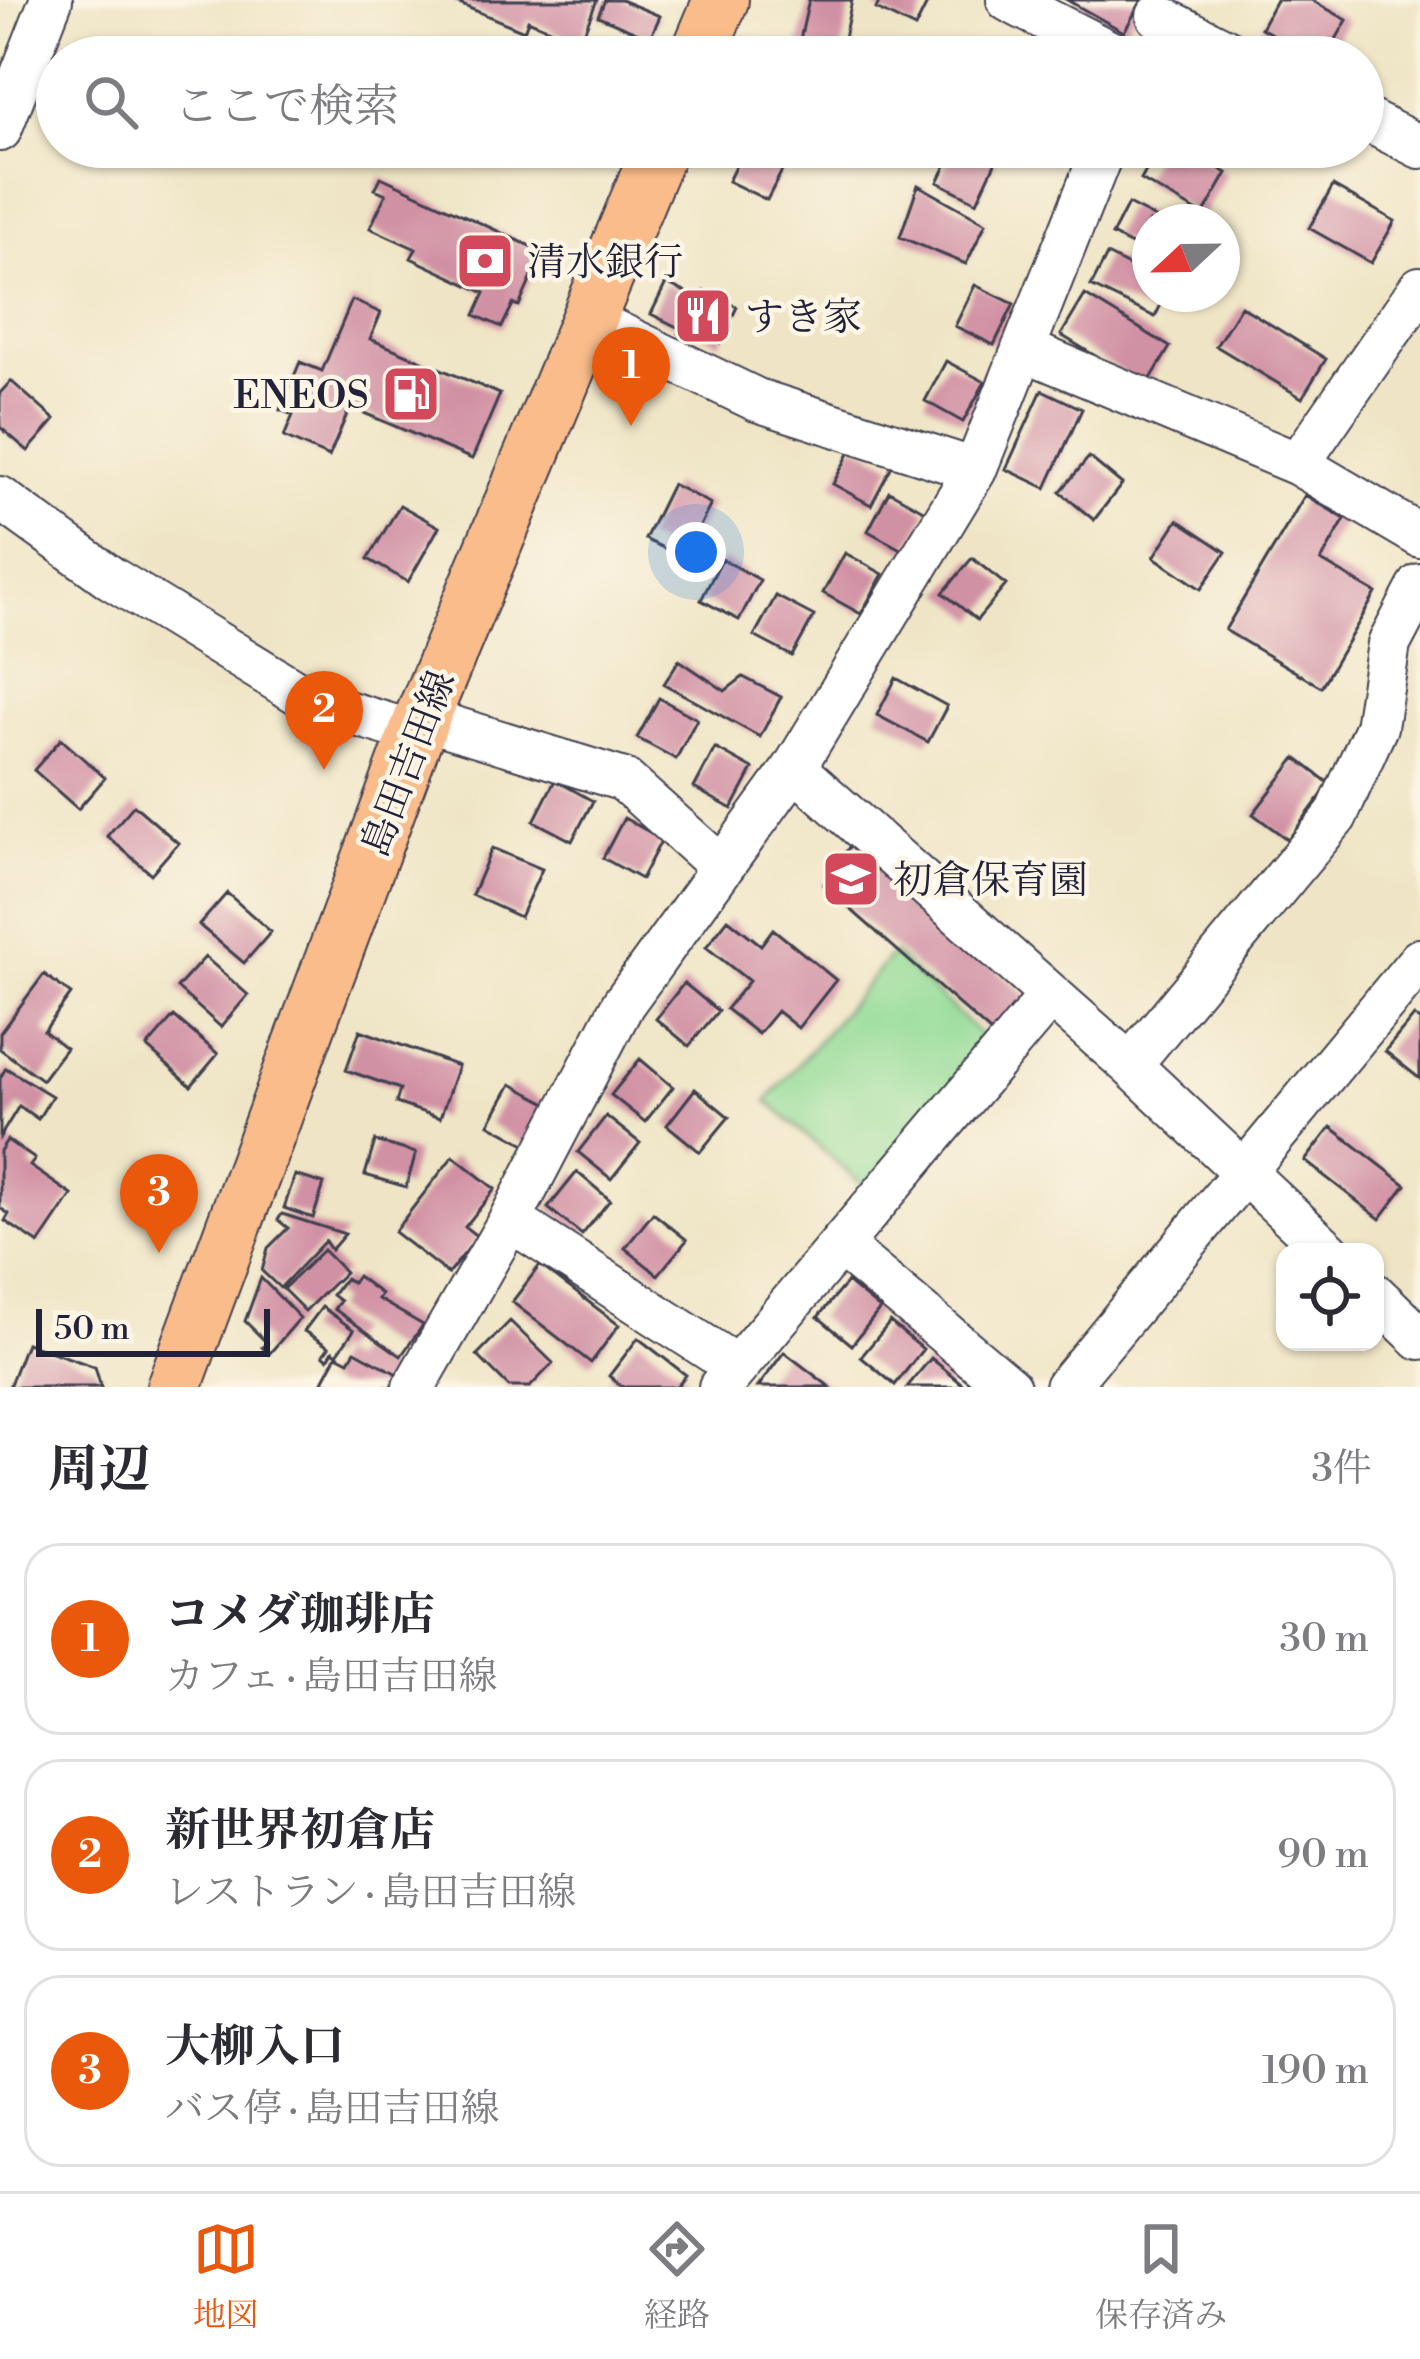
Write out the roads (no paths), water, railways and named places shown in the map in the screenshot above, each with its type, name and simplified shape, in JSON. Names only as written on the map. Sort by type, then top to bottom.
[{"type":"main road","points":[[706,36],[721,0]]},
{"type":"main road","name":"島田吉田線","points":[[174,1387],[420,726],[651,168]]},
{"type":"street","points":[[37,36],[51,0]]},
{"type":"street","points":[[1008,0],[1078,36]]},
{"type":"street","points":[[1150,36],[1161,8],[1206,36]]},
{"type":"street","points":[[0,130],[36,38]]},
{"type":"street","points":[[1384,129],[1420,147]]},
{"type":"street","points":[[413,1387],[510,1220],[623,1004],[794,768],[975,470],[1096,168]]},
{"type":"street","points":[[1298,464],[1420,288]]},
{"type":"street","points":[[588,320],[757,400],[975,470]]},
{"type":"street","points":[[1023,349],[1298,464],[1420,536]]},
{"type":"street","points":[[0,498],[111,578],[313,701],[624,780],[720,866]]},
{"type":"street","points":[[1130,1065],[1336,816],[1376,727],[1389,644],[1420,585]]},
{"type":"street","points":[[794,768],[1130,1065],[1320,1243]]},
{"type":"street","points":[[1066,1387],[1420,960]]},
{"type":"street","points":[[510,1220],[729,1377],[1050,996]]},
{"type":"street","points":[[840,1245],[1009,1387]]},
{"type":"street","points":[[1384,1304],[1420,1338]]},
{"type":"place","name":"清水銀行","points":[[485,261]]},
{"type":"place","name":"すき家","points":[[703,316]]},
{"type":"place","name":"ENEOS","points":[[411,394]]},
{"type":"place","name":"コメダ珈琲店","points":[[631,426]]},
{"type":"place","name":"新世界初倉店","points":[[324,770]]},
{"type":"place","name":"初倉保育園","points":[[851,879]]},
{"type":"place","name":"大柳入口","points":[[159,1253]]}]
